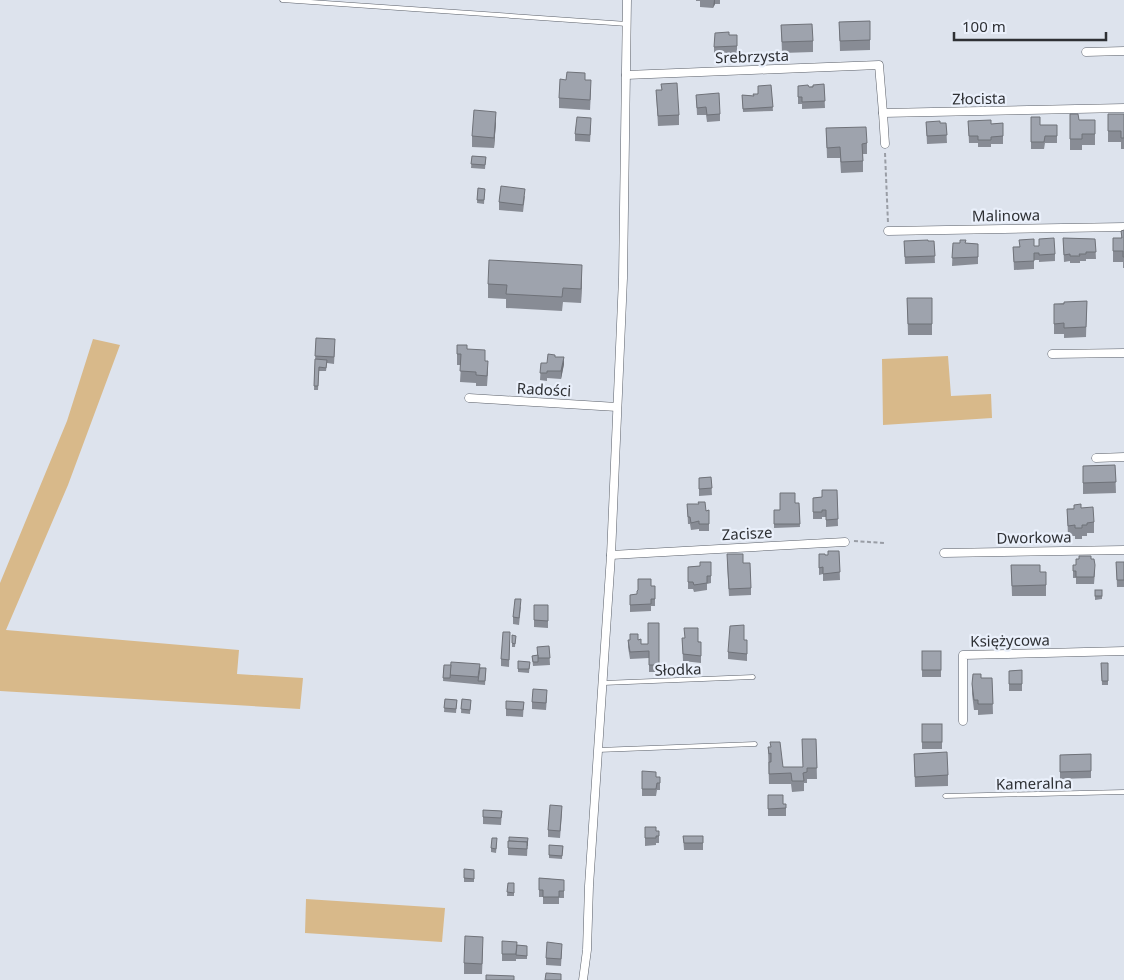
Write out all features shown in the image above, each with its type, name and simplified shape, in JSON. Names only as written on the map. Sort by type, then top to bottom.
[{"type":"street","points":[[583,980],[587,950],[589,886],[611,554],[618,407],[623,278],[627,0]]},
{"type":"street","points":[[1086,52],[1124,51]]},
{"type":"street","name":"Srebrzysta","points":[[626,72],[879,65],[883,113]]},
{"type":"street","name":"Złocista","points":[[883,113],[1124,108]]},
{"type":"street","points":[[883,113],[885,144]]},
{"type":"street","name":"Malinowa","points":[[888,231],[1124,227]]},
{"type":"street","points":[[1052,354],[1124,353]]},
{"type":"street","name":"Radości","points":[[468,398],[618,407]]},
{"type":"street","points":[[1096,458],[1124,457]]},
{"type":"street","name":"Zacisze","points":[[611,554],[844,542]]},
{"type":"street","name":"Dworkowa","points":[[944,553],[1124,550]]},
{"type":"street","name":"Księżycowa","points":[[963,721],[963,654],[1124,651]]},
{"type":"lane","points":[[282,0],[627,24]]},
{"type":"lane","name":"Słodka","points":[[603,683],[753,678]]},
{"type":"lane","points":[[598,750],[755,744]]},
{"type":"lane","name":"Kameralna","points":[[945,796],[1124,792]]},
{"type":"path","points":[[885,144],[888,231]]},
{"type":"path","points":[[844,542],[884,543]]},
{"type":"shaded area","points":[[93,339],[120,345],[68,485],[6,630],[239,650],[237,674],[303,678],[300,709],[0,691],[0,583],[67,421]]},
{"type":"shaded area","points":[[948,356],[951,396],[991,394],[992,418],[883,425],[882,359]]},
{"type":"shaded area","points":[[306,899],[445,908],[442,942],[305,933]]},
{"type":"building","points":[[870,21],[870,40],[840,41],[839,22]]},
{"type":"building","points":[[812,24],[813,41],[782,42],[781,25]]},
{"type":"building","points":[[729,32],[729,35],[737,35],[737,46],[714,47],[715,33]]},
{"type":"building","points":[[567,72],[585,73],[585,80],[591,80],[590,100],[559,98],[560,79],[566,80]]},
{"type":"building","points":[[677,83],[679,115],[658,116],[656,90],[662,90],[661,84]]},
{"type":"building","points":[[824,84],[825,101],[802,102],[802,97],[798,97],[798,86],[808,85],[813,87],[813,85]]},
{"type":"building","points":[[771,85],[773,107],[743,109],[742,95],[754,96],[753,94],[758,94],[758,86]]},
{"type":"building","points":[[719,93],[720,114],[707,115],[706,107],[697,108],[696,95]]},
{"type":"building","points":[[474,110],[496,112],[494,138],[472,136]]},
{"type":"building","points":[[1070,114],[1078,114],[1079,120],[1095,120],[1095,134],[1082,134],[1082,139],[1070,139]]},
{"type":"building","points":[[1108,114],[1124,114],[1124,138],[1121,138],[1121,131],[1108,131]]},
{"type":"building","points":[[577,117],[591,118],[590,135],[575,134]]},
{"type":"building","points":[[1031,117],[1040,117],[1040,125],[1057,125],[1057,136],[1045,136],[1044,142],[1031,142]]},
{"type":"building","points":[[991,120],[991,124],[1003,123],[1003,136],[991,137],[991,140],[978,140],[978,136],[969,136],[968,121]]},
{"type":"building","points":[[940,121],[940,123],[946,123],[947,135],[927,136],[926,122]]},
{"type":"building","points":[[866,127],[867,143],[862,144],[863,161],[841,162],[840,147],[827,148],[826,128]]},
{"type":"building","points":[[472,156],[486,157],[485,165],[471,164]]},
{"type":"building","points":[[501,186],[525,189],[523,205],[499,202]]},
{"type":"building","points":[[478,188],[485,189],[484,200],[477,200]]},
{"type":"building","points":[[1124,230],[1123,257],[1123,251],[1113,251],[1113,238],[1122,238],[1121,231]]},
{"type":"building","points":[[1054,238],[1055,254],[1039,255],[1039,253],[1034,253],[1034,261],[1014,262],[1013,247],[1020,247],[1019,240],[1034,239],[1034,246],[1039,246],[1039,239]]},
{"type":"building","points":[[1063,238],[1095,239],[1096,252],[1086,252],[1086,254],[1079,254],[1080,256],[1064,255]]},
{"type":"building","points":[[960,240],[966,240],[965,243],[978,244],[978,257],[952,258],[953,243],[960,243]]},
{"type":"building","points":[[904,241],[934,241],[935,256],[905,257]]},
{"type":"building","points":[[489,260],[582,265],[581,289],[563,288],[562,297],[506,294],[507,285],[488,284]]},
{"type":"building","points":[[907,298],[932,298],[932,324],[908,324]]},
{"type":"building","points":[[1087,301],[1086,327],[1064,328],[1064,323],[1054,324],[1054,304]]},
{"type":"building","points":[[316,338],[335,339],[334,357],[315,356]]},
{"type":"building","points":[[457,345],[467,345],[467,349],[485,350],[485,361],[488,361],[487,376],[476,375],[476,372],[460,371],[461,354],[457,354]]},
{"type":"building","points":[[548,354],[555,355],[555,357],[564,357],[561,371],[540,373],[541,363],[547,363]]},
{"type":"building","points":[[315,359],[327,360],[326,368],[319,367],[318,386],[314,386]]},
{"type":"building","points":[[1115,465],[1116,482],[1083,483],[1083,466]]},
{"type":"building","points":[[711,477],[712,488],[699,489],[699,478]]},
{"type":"building","points":[[822,490],[837,490],[838,519],[826,520],[826,510],[813,512],[813,498],[822,497]]},
{"type":"building","points":[[780,493],[795,493],[795,503],[799,503],[800,524],[774,524],[774,510],[780,510]]},
{"type":"building","points":[[698,502],[705,502],[706,511],[709,510],[709,524],[699,524],[699,521],[691,523],[690,517],[688,517],[687,504],[699,504]]},
{"type":"building","points":[[1081,504],[1081,508],[1093,507],[1094,522],[1082,525],[1082,528],[1075,528],[1075,525],[1068,526],[1067,509],[1074,509],[1074,505]]},
{"type":"building","points":[[828,551],[839,551],[840,572],[823,574],[823,567],[819,568],[819,554],[828,555]]},
{"type":"building","points":[[727,554],[743,554],[743,563],[750,563],[751,588],[729,589]]},
{"type":"building","points":[[1079,556],[1091,556],[1091,559],[1094,559],[1094,577],[1076,577],[1073,565],[1076,565],[1076,559],[1079,559]]},
{"type":"building","points":[[700,562],[711,562],[711,576],[707,576],[707,583],[694,585],[693,582],[688,582],[688,567],[700,566]]},
{"type":"building","points":[[1116,562],[1124,562],[1124,580],[1117,580]]},
{"type":"building","points":[[1011,565],[1040,565],[1040,572],[1046,572],[1046,585],[1012,586]]},
{"type":"building","points":[[638,579],[651,579],[651,586],[655,586],[655,599],[651,599],[651,604],[630,605],[630,595],[637,594]]},
{"type":"building","points":[[1095,590],[1102,590],[1102,596],[1095,596]]},
{"type":"building","points":[[515,599],[521,599],[519,618],[513,617]]},
{"type":"building","points":[[534,605],[548,605],[548,621],[534,620]]},
{"type":"building","points":[[648,623],[659,623],[659,665],[649,665],[649,651],[630,652],[628,640],[630,640],[630,634],[638,634],[638,640],[641,639],[641,644],[648,644]]},
{"type":"building","points":[[744,625],[744,640],[747,640],[747,654],[728,652],[730,626]]},
{"type":"building","points":[[684,628],[698,628],[701,656],[683,654],[682,638],[685,638]]},
{"type":"building","points":[[503,632],[510,632],[509,660],[501,659]]},
{"type":"building","points":[[512,635],[516,636],[515,644],[512,643]]},
{"type":"building","points":[[549,646],[550,658],[538,658],[537,647]]},
{"type":"building","points":[[922,651],[941,651],[941,670],[922,670]]},
{"type":"building","points":[[538,655],[538,662],[533,662],[532,656]]},
{"type":"building","points":[[518,661],[530,662],[529,669],[518,669]]},
{"type":"building","points":[[451,662],[480,664],[478,677],[450,675]]},
{"type":"building","points":[[1101,663],[1108,663],[1108,681],[1102,681]]},
{"type":"building","points":[[444,665],[451,665],[450,678],[443,678]]},
{"type":"building","points":[[480,668],[486,668],[485,681],[478,681]]},
{"type":"building","points":[[1022,670],[1022,684],[1009,684],[1009,671]]},
{"type":"building","points":[[973,674],[981,674],[981,678],[992,678],[993,704],[978,704],[978,700],[974,700]]},
{"type":"building","points":[[533,689],[547,690],[546,703],[532,702]]},
{"type":"building","points":[[445,699],[457,700],[456,709],[444,708]]},
{"type":"building","points":[[462,699],[471,700],[470,710],[461,709]]},
{"type":"building","points":[[506,701],[524,702],[523,710],[506,709]]},
{"type":"building","points":[[922,724],[942,724],[942,742],[922,742]]},
{"type":"building","points":[[802,739],[816,739],[817,768],[807,768],[807,772],[803,773],[804,781],[792,781],[791,773],[769,774],[771,753],[769,754],[768,747],[771,747],[770,742],[780,742],[783,767],[803,767]]},
{"type":"building","points":[[947,752],[948,775],[915,777],[914,754]]},
{"type":"building","points":[[1091,754],[1091,771],[1060,772],[1060,755]]},
{"type":"building","points":[[642,771],[656,772],[656,777],[660,777],[660,783],[657,783],[656,789],[642,789]]},
{"type":"building","points":[[768,795],[783,795],[783,804],[786,804],[786,808],[768,809]]},
{"type":"building","points":[[550,805],[562,806],[560,831],[548,830]]},
{"type":"building","points":[[483,810],[502,811],[501,818],[483,817]]},
{"type":"building","points":[[645,827],[656,827],[656,831],[659,831],[659,836],[656,836],[656,838],[645,838]]},
{"type":"building","points":[[683,836],[703,836],[703,843],[684,843]]},
{"type":"building","points":[[509,837],[528,838],[527,846],[527,842],[509,841]]},
{"type":"building","points":[[492,838],[497,838],[496,849],[491,848]]},
{"type":"building","points":[[508,841],[527,842],[527,849],[508,848]]},
{"type":"building","points":[[549,845],[563,846],[562,856],[549,855]]},
{"type":"building","points":[[464,869],[474,870],[474,879],[464,878]]},
{"type":"building","points":[[539,878],[564,880],[564,891],[559,891],[559,897],[543,897],[543,890],[539,890]]},
{"type":"building","points":[[508,883],[514,883],[514,893],[507,892]]},
{"type":"building","points":[[465,936],[483,937],[482,964],[464,963]]},
{"type":"building","points":[[502,941],[517,942],[516,954],[502,954]]},
{"type":"building","points":[[547,942],[562,944],[561,959],[546,958]]},
{"type":"building","points":[[517,945],[527,946],[527,956],[516,955]]},
{"type":"building","points":[[546,973],[561,974],[561,980],[545,980]]},
{"type":"building","points":[[486,975],[514,976],[514,980],[486,980]]}]
